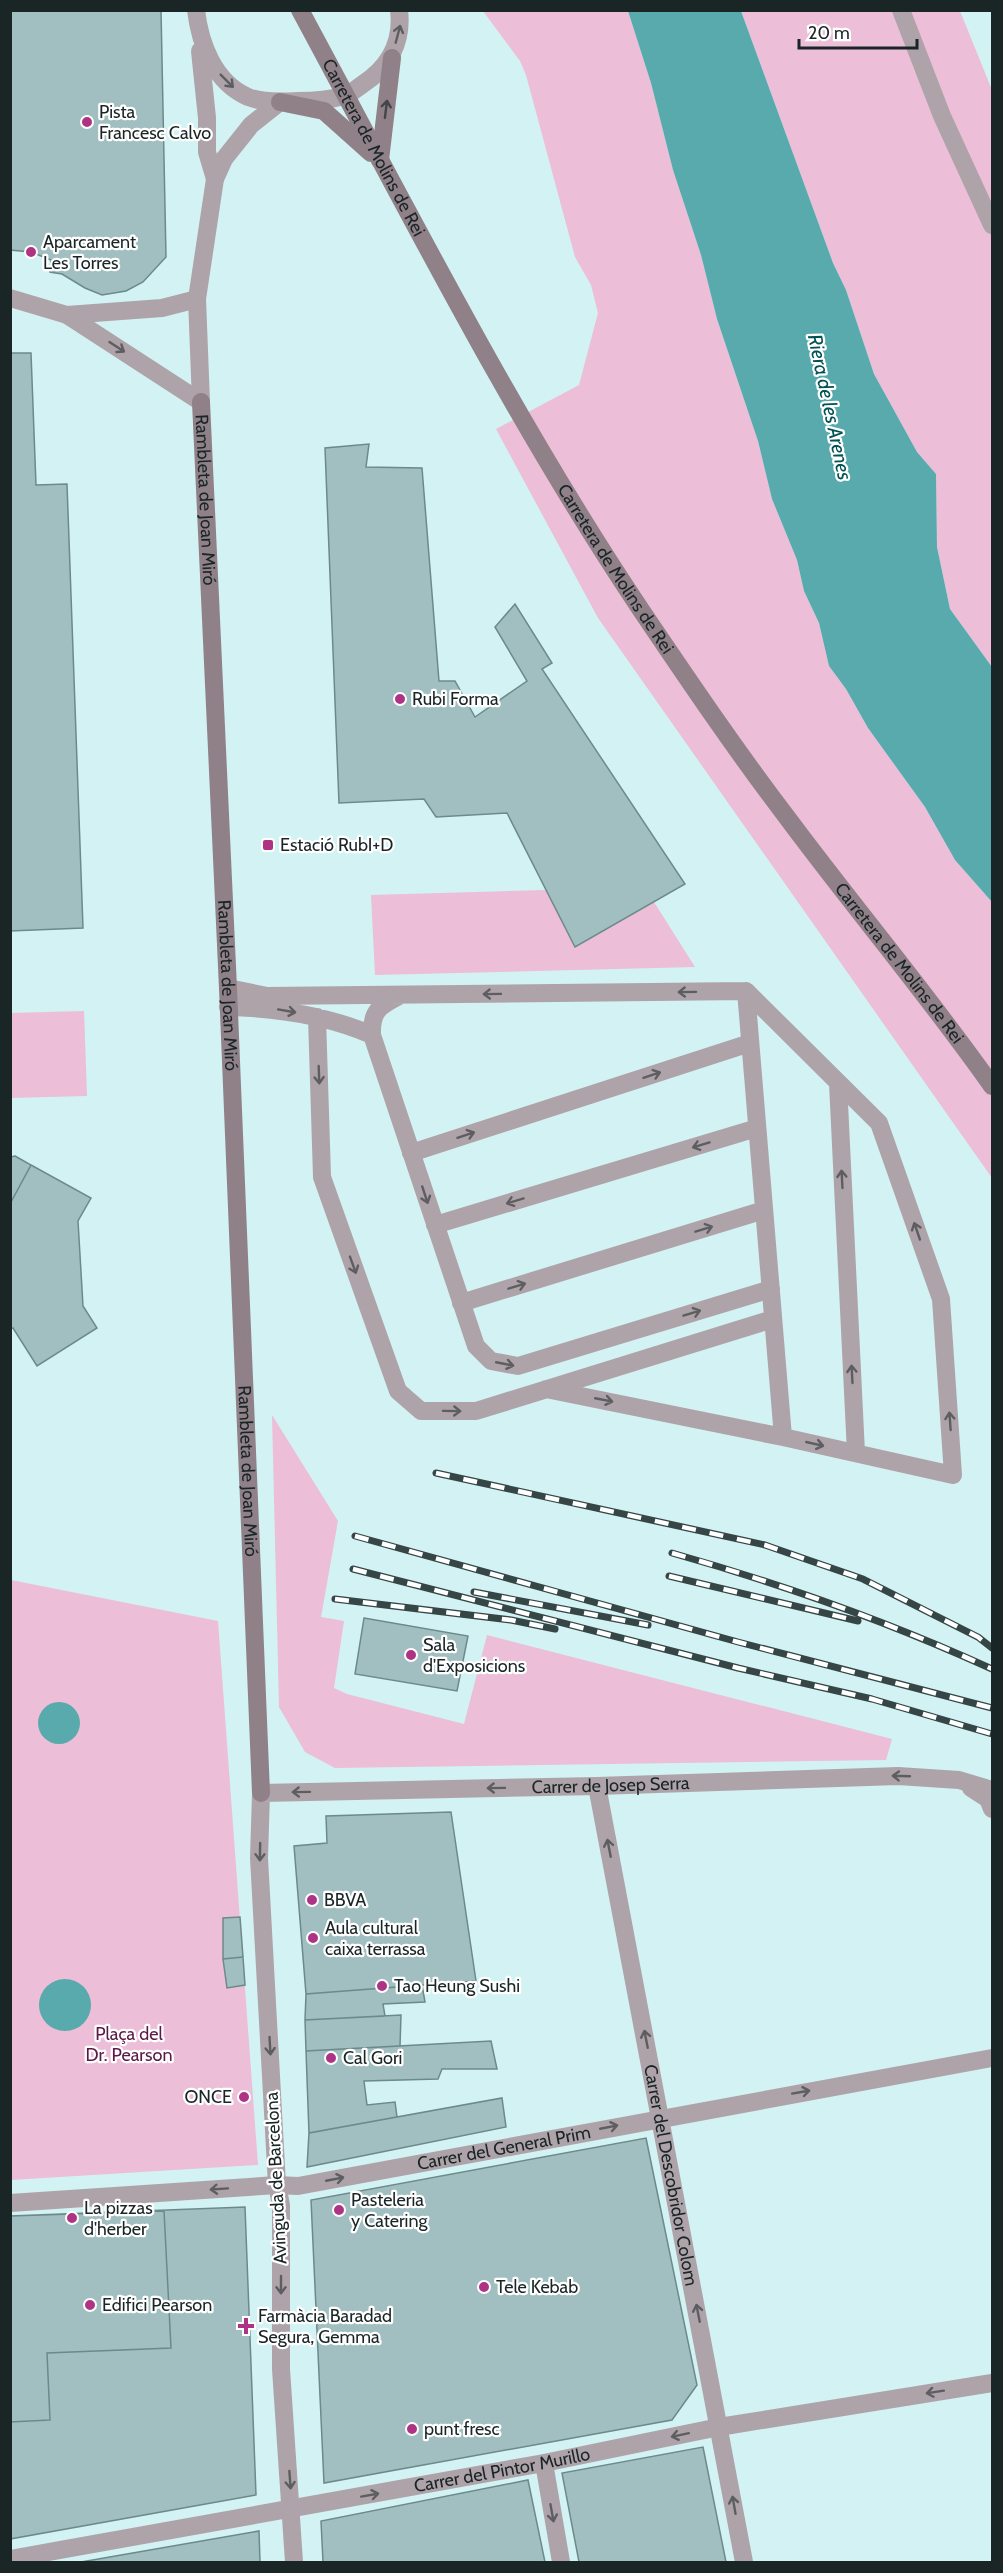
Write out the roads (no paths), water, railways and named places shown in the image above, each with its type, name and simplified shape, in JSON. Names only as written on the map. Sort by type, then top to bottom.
[{"type":"main road","name":"Carretera de Molins de Rei","points":[[300,10],[502,382],[639,607],[714,717],[789,820],[993,1086]]},
{"type":"main road","points":[[380,160],[392,57]]},
{"type":"main road","points":[[280,102],[324,111],[380,160]]},
{"type":"main road","name":"Rambleta de Joan Miró","points":[[201,402],[261,1793]]},
{"type":"street","name":"Rambleta de Joan Miró","points":[[196,10],[207,118],[207,152],[215,179]]},
{"type":"street","points":[[198,31],[214,68],[233,88],[249,98],[280,102],[321,100],[346,95],[374,77],[392,57],[401,27],[399,10]]},
{"type":"street","points":[[901,10],[942,116],[993,225]]},
{"type":"street","name":"Rambleta de Joan Miró","points":[[201,402],[197,299],[215,179],[224,159],[250,124],[280,102]]},
{"type":"street","points":[[10,298],[68,315],[201,402]]},
{"type":"street","points":[[68,315],[162,308],[197,299]]},
{"type":"street","points":[[228,988],[267,996],[746,991],[879,1123],[941,1299],[953,1475],[783,1437],[546,1389]]},
{"type":"street","points":[[746,991],[783,1437]]},
{"type":"street","points":[[402,994],[380,1006],[371,1020],[372,1035],[476,1346],[491,1361],[518,1366],[771,1289]]},
{"type":"street","points":[[228,1007],[268,1008],[317,1017],[372,1035]]},
{"type":"street","points":[[317,1017],[322,1177],[398,1391],[421,1411],[476,1411],[773,1319]]},
{"type":"street","points":[[411,1153],[750,1043]]},
{"type":"street","points":[[838,1083],[856,1453]]},
{"type":"street","points":[[435,1225],[757,1128]]},
{"type":"street","points":[[461,1303],[764,1210]]},
{"type":"street","name":"Carrer de Josep Serra","points":[[261,1793],[597,1786],[898,1776],[960,1780],[993,1790]]},
{"type":"street","points":[[960,1780],[988,1799],[993,1809]]},
{"type":"street","name":"Carrer del Descobridor Colom","points":[[597,1786],[662,2118],[744,2562]]},
{"type":"street","name":"Avinguda de Barcelona","points":[[261,1793],[259,1858],[277,2185],[281,2205],[281,2369],[294,2562]]},
{"type":"street","name":"Carrer del General Prim","points":[[10,2203],[277,2185],[298,2186],[993,2058]]},
{"type":"street","name":"Carrer del Pintor Murillo","points":[[10,2559],[543,2463],[719,2427],[993,2383]]},
{"type":"street","points":[[543,2463],[561,2562]]},
{"type":"water","name":"Riera de les Arenes","points":[[628,11],[741,11],[833,263],[846,290],[874,374],[917,452],[936,474],[937,547],[950,609],[992,667],[992,902],[955,860],[925,807],[868,728],[846,689],[829,666],[819,623],[804,591],[797,560],[772,499],[758,441],[717,319],[701,255],[673,170],[651,83]]},
{"type":"water","points":[[59,1702],[67,1703],[74,1708],[79,1715],[79,1731],[74,1738],[67,1743],[59,1744],[51,1743],[44,1738],[39,1731],[38,1723],[39,1715],[44,1708],[51,1703]]},
{"type":"water","points":[[65,1979],[75,1981],[83,1987],[89,1995],[91,2005],[89,2015],[83,2023],[75,2029],[65,2031],[55,2029],[47,2023],[41,2015],[39,2005],[41,1995],[47,1987],[55,1981]]},
{"type":"railway","points":[[436,1473],[765,1545],[863,1579],[978,1637],[992,1648]]},
{"type":"railway","points":[[355,1536],[738,1642],[992,1708]]},
{"type":"railway","points":[[672,1553],[835,1605],[914,1635],[992,1669]]},
{"type":"railway","points":[[353,1569],[738,1668],[872,1699],[992,1734]]},
{"type":"railway","points":[[669,1576],[858,1621]]},
{"type":"railway","points":[[474,1592],[648,1625]]},
{"type":"railway","points":[[335,1599],[511,1620],[555,1629]]},
{"type":"place","name":"Pista Francesc Calvo","points":[[87,122]]},
{"type":"place","name":"Aparcament Les Torres","points":[[31,252]]},
{"type":"place","name":"Rubi Forma","points":[[400,699]]},
{"type":"place","name":"Estació RubI+D","points":[[268,845]]},
{"type":"place","name":"Sala d'Exposicions","points":[[411,1655]]},
{"type":"place","name":"BBVA","points":[[312,1900]]},
{"type":"place","name":"Aula cultural caixa terrassa","points":[[313,1938]]},
{"type":"place","name":"Tao Heung Sushi","points":[[382,1986]]},
{"type":"place","name":"Cal Gori","points":[[331,2058]]},
{"type":"place","name":"ONCE","points":[[244,2097]]},
{"type":"place","name":"Pasteleria y Catering","points":[[339,2210]]},
{"type":"place","name":"La pizzas d'herber","points":[[72,2218]]},
{"type":"place","name":"Tele Kebab","points":[[484,2287]]},
{"type":"place","name":"Edifici Pearson","points":[[90,2305]]},
{"type":"place","name":"Farmàcia Baradad Segura, Gemma","points":[[246,2326]]},
{"type":"place","name":"punt fresc","points":[[412,2429]]},
{"type":"park label","name":"Plaça del Dr. Pearson","points":[[129,2044]]}]
